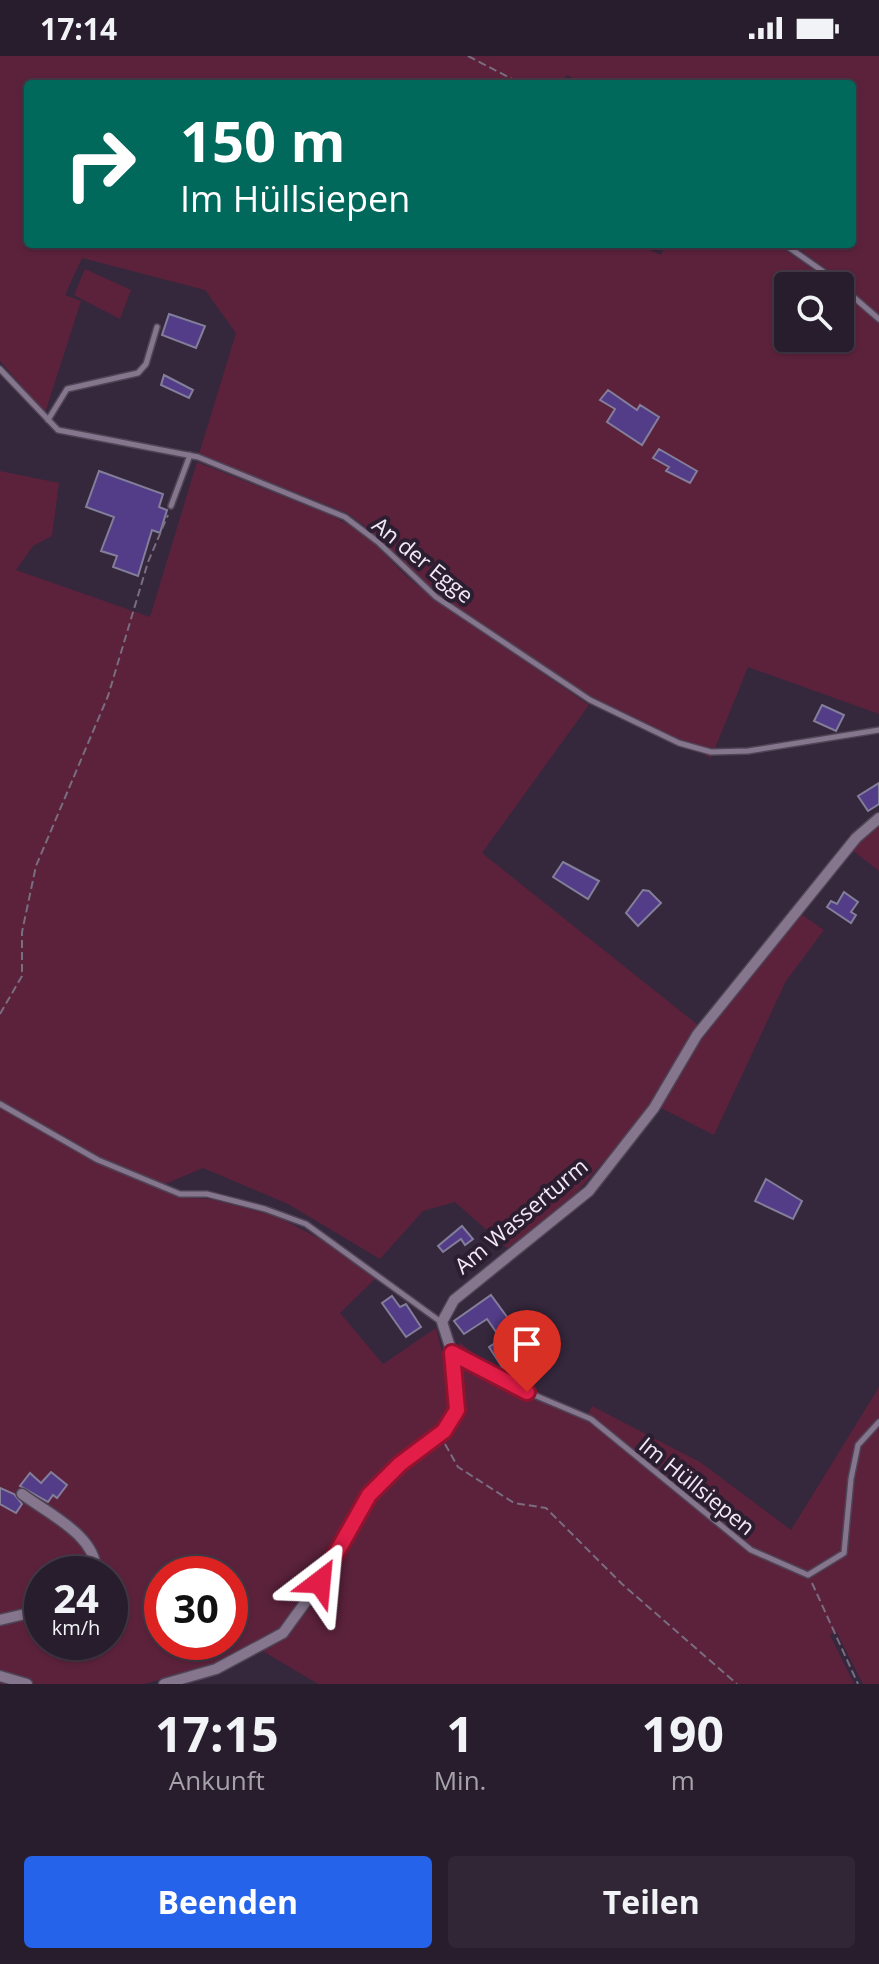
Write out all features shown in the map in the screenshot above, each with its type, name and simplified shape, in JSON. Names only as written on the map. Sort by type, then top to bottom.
[{"type":"street","name":"Am Wasserturm","points":[[442,1322],[454,1300],[589,1191],[654,1108],[697,1035],[856,838],[879,818]]},
{"type":"street","points":[[164,1684],[216,1669],[283,1633],[320,1582],[369,1495],[400,1464],[444,1431],[457,1410],[452,1353],[442,1322]]},
{"type":"street","points":[[22,1494],[84,1541],[93,1556]]},
{"type":"street","points":[[0,1620],[24,1614]]},
{"type":"street","points":[[0,1676],[27,1684]]},
{"type":"lane","points":[[790,248],[828,275],[879,319]]},
{"type":"lane","points":[[48,420],[67,389],[138,373],[146,364],[157,327]]},
{"type":"lane","name":"An der Egge","points":[[0,369],[58,430],[190,455],[345,517],[378,542],[436,597],[590,700],[679,743],[711,752],[748,751],[879,730]]},
{"type":"lane","points":[[171,506],[190,455]]},
{"type":"lane","points":[[0,1104],[98,1160],[180,1194],[207,1194],[265,1209],[306,1224],[442,1322]]},
{"type":"lane","name":"Im Hüllsiepen","points":[[452,1353],[527,1392],[591,1419],[751,1550],[808,1575]]},
{"type":"lane","points":[[808,1575],[844,1553],[851,1479],[858,1445],[879,1422]]},
{"type":"path","points":[[468,56],[512,79]]},
{"type":"path","points":[[0,1014],[22,976],[22,932],[36,866],[108,696],[148,562],[171,506]]},
{"type":"path","points":[[444,1431],[445,1445],[458,1467],[514,1503],[546,1508],[622,1584],[737,1684]]},
{"type":"path","points":[[808,1575],[858,1684]]},
{"type":"shaded area","points":[[0,56],[879,56],[879,320],[854,295],[854,272],[831,272],[798,248],[856,248],[856,80],[576,80],[567,75],[563,80],[24,80],[24,248],[645,248],[661,255],[664,248],[782,248],[817,272],[774,272],[774,352],[854,352],[854,301],[879,323],[879,714],[748,667],[711,758],[594,699],[437,595],[408,571],[366,527],[347,513],[199,454],[236,333],[205,290],[82,258],[65,295],[81,301],[45,413],[0,361]]},
{"type":"shaded area","points":[[85,269],[131,290],[120,319],[74,295]]},
{"type":"shaded area","points":[[197,462],[328,514],[363,532],[406,576],[433,598],[589,705],[482,853],[698,1025],[642,1117],[566,1205],[507,1248],[455,1202],[423,1211],[380,1259],[288,1204],[203,1168],[156,1188],[180,1197],[210,1199],[276,1216],[330,1244],[377,1277],[340,1313],[383,1364],[436,1328],[450,1384],[449,1406],[437,1425],[369,1489],[280,1630],[248,1647],[248,1556],[144,1556],[144,1660],[224,1660],[144,1684],[0,1684],[0,1624],[24,1618],[24,1660],[128,1660],[128,1556],[24,1556],[24,1613],[0,1618],[0,471],[59,483],[52,536],[33,546],[16,570],[150,617]]},
{"type":"shaded area","points":[[879,824],[879,871],[852,850]]},
{"type":"shaded area","points":[[801,914],[824,930],[786,981],[714,1135],[659,1107],[700,1040]]},
{"type":"shaded area","points":[[459,1342],[495,1369],[586,1418],[592,1406],[700,1462],[791,1530],[879,1387],[879,1684],[863,1684],[836,1631],[830,1635],[854,1684],[318,1684],[261,1650],[287,1635],[312,1603],[378,1492],[448,1435],[463,1411]]},
{"type":"building","points":[[169,314],[205,326],[196,348],[162,335]]},
{"type":"building","points":[[164,375],[193,390],[189,398],[161,385]]},
{"type":"building","points":[[608,390],[637,410],[640,405],[659,417],[642,445],[607,422],[615,409],[600,400]]},
{"type":"building","points":[[659,449],[697,471],[690,483],[666,471],[669,467],[653,458]]},
{"type":"building","points":[[99,471],[163,494],[159,507],[167,510],[160,533],[152,530],[138,576],[113,567],[117,556],[101,551],[114,517],[86,507]]},
{"type":"building","points":[[822,705],[844,715],[836,731],[814,721]]},
{"type":"building","points":[[879,783],[879,804],[868,811],[858,796]]},
{"type":"building","points":[[563,862],[599,881],[588,899],[553,877]]},
{"type":"building","points":[[643,890],[649,891],[661,903],[638,926],[626,913]]},
{"type":"building","points":[[844,892],[858,902],[851,912],[856,915],[851,923],[827,907],[831,901],[837,904]]},
{"type":"building","points":[[766,1179],[802,1201],[793,1219],[755,1201]]},
{"type":"building","points":[[462,1226],[473,1239],[465,1245],[461,1239],[443,1252],[438,1246]]},
{"type":"building","points":[[491,1295],[529,1347],[512,1359],[525,1366],[518,1379],[506,1373],[489,1347],[501,1339],[487,1319],[464,1334],[454,1321]]},
{"type":"building","points":[[392,1296],[400,1307],[406,1304],[421,1327],[406,1337],[382,1303]]},
{"type":"building","points":[[51,1472],[67,1485],[57,1498],[53,1495],[48,1502],[20,1486],[30,1473],[41,1483]]},
{"type":"building","points":[[0,1488],[14,1494],[22,1504],[16,1513],[0,1504]]},
{"type":"route","points":[[320,1582],[369,1495],[400,1464],[444,1431],[457,1410],[452,1353],[527,1392]]}]
